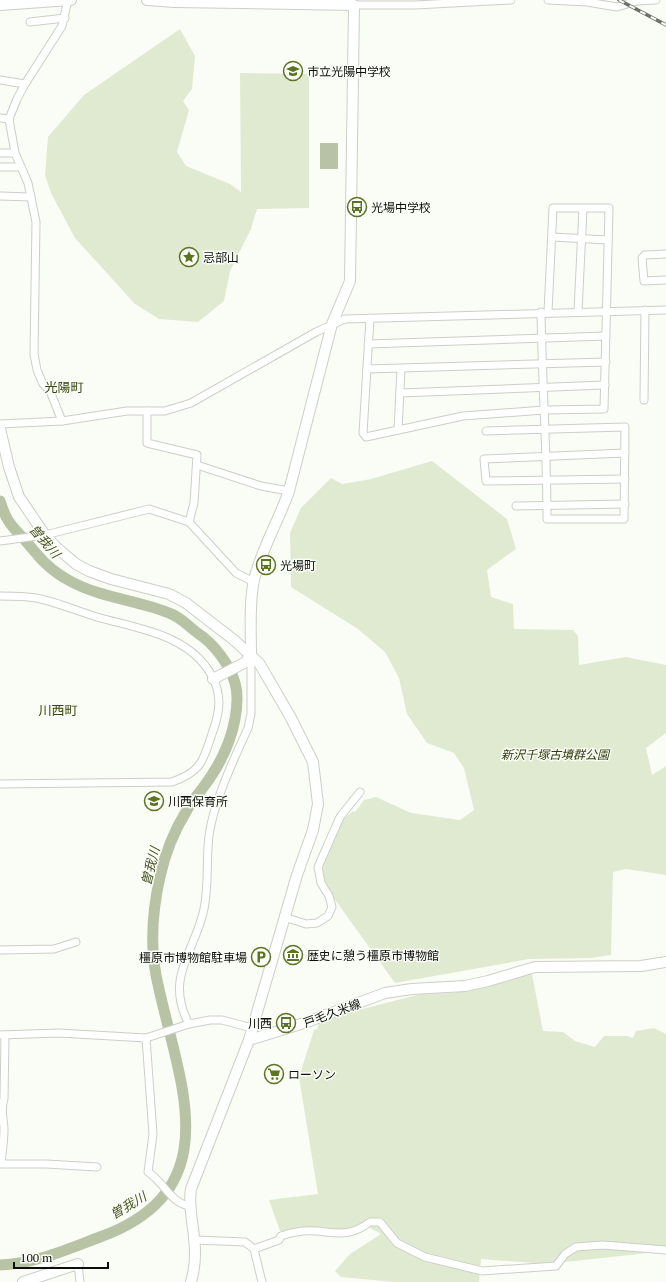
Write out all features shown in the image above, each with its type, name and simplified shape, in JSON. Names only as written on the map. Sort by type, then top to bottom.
[{"type":"street","points":[[62,422],[50,391],[43,384],[37,370],[34,354],[36,222],[31,197],[15,153],[9,119],[25,84],[62,26],[68,0]]},
{"type":"street","points":[[0,5],[71,0]]},
{"type":"street","points":[[147,0],[175,2],[354,5],[511,0]]},
{"type":"street","points":[[548,0],[587,2],[617,7],[637,1],[656,0]]},
{"type":"street","points":[[187,1025],[180,998],[182,967],[196,936],[207,896],[209,837],[214,812],[248,728],[251,714],[249,658],[254,582],[289,491],[332,324],[350,281],[354,5]]},
{"type":"street","points":[[30,22],[65,18]]},
{"type":"street","points":[[0,80],[25,84]]},
{"type":"street","points":[[0,118],[9,119]]},
{"type":"street","points":[[0,153],[15,153]]},
{"type":"street","points":[[0,167],[21,166]]},
{"type":"street","points":[[0,196],[31,197]]},
{"type":"street","points":[[370,318],[363,434],[366,437],[373,437],[463,416],[544,410],[604,409],[609,208],[553,208],[552,237],[541,338],[543,364],[543,387],[544,410],[545,429],[547,480],[547,519],[624,519],[625,427],[545,429],[486,432]]},
{"type":"street","points":[[578,311],[583,209]]},
{"type":"street","points":[[552,237],[608,240]]},
{"type":"street","points":[[666,254],[644,255],[642,258],[644,281],[666,280]]},
{"type":"street","points":[[644,400],[645,310]]},
{"type":"street","points":[[0,424],[62,422],[127,411],[165,411],[191,403],[332,324],[345,319],[578,311],[666,310]]},
{"type":"street","points":[[368,344],[606,336]]},
{"type":"street","points":[[367,369],[606,362]]},
{"type":"street","points":[[398,430],[402,369]]},
{"type":"street","points":[[400,393],[605,384]]},
{"type":"street","points":[[147,411],[147,443],[197,454],[194,503],[188,522]]},
{"type":"street","points":[[0,429],[9,467],[19,497],[42,536],[76,564],[89,571],[111,579],[169,594],[186,602],[249,658],[259,663],[290,716],[313,762],[318,804],[313,830],[284,917],[249,1040],[191,1189],[190,1206],[195,1240],[194,1267],[191,1282]]},
{"type":"street","points":[[625,453],[484,459],[486,481],[625,479]]},
{"type":"street","points":[[197,465],[261,486],[289,491]]},
{"type":"street","points":[[516,506],[625,504]]},
{"type":"street","points":[[3,541],[42,536],[149,509],[188,522],[236,573],[254,582]]},
{"type":"street","points":[[0,596],[38,598],[70,609],[162,635],[190,650],[207,668],[215,678],[220,698],[218,718],[204,759],[194,771],[184,778],[172,782],[0,784]]},
{"type":"street","points":[[215,678],[249,658]]},
{"type":"street","points":[[284,917],[306,924],[317,923],[328,916],[332,907],[329,896],[321,883],[318,867],[340,817],[360,792]]},
{"type":"street","points":[[0,950],[54,949],[76,942]]},
{"type":"street","name":"戸毛久米線","points":[[249,1040],[307,1022],[385,993],[412,989],[465,986],[535,967],[641,966],[666,962]]},
{"type":"street","points":[[97,1167],[46,1164],[1,1164],[4,1129],[2,1119],[2,1105],[4,1099],[2,1090],[2,1035],[59,1033],[146,1038],[187,1025],[210,1020],[222,1020],[252,1028]]},
{"type":"street","points":[[146,1038],[154,1134],[148,1172],[153,1175],[175,1200],[181,1204],[190,1206]]},
{"type":"street","points":[[254,1249],[279,1240],[281,1236],[298,1231],[345,1233],[358,1230],[370,1222],[380,1222],[397,1243],[425,1257],[482,1272],[556,1266],[565,1254],[576,1247],[603,1245],[666,1250]]},
{"type":"street","points":[[195,1240],[245,1242],[254,1249],[262,1282]]},
{"type":"street","points":[[23,1282],[78,1264],[80,1282]]},
{"type":"green space","points":[[180,29],[195,56],[192,89],[183,101],[189,110],[177,152],[186,166],[230,184],[241,192],[240,73],[309,74],[309,208],[257,209],[251,229],[230,271],[224,301],[198,322],[159,319],[135,304],[75,238],[51,193],[45,175],[48,137],[84,95]]},
{"type":"green space","name":"新沢千塚古墳群公園","points":[[432,461],[507,519],[516,549],[487,570],[491,597],[513,604],[514,629],[573,630],[578,636],[579,665],[626,657],[666,665],[666,733],[646,748],[652,775],[666,766],[666,875],[626,869],[613,872],[611,955],[591,958],[529,959],[395,983],[318,876],[323,857],[333,842],[335,826],[353,811],[355,812],[364,800],[376,797],[411,813],[460,820],[474,810],[464,768],[454,753],[427,743],[407,714],[399,678],[385,652],[358,629],[291,587],[290,533],[301,508],[331,478],[342,484],[371,479]]},
{"type":"green space","points":[[532,974],[543,1031],[563,1032],[575,1041],[595,1047],[604,1036],[628,1036],[633,1038],[636,1031],[654,1028],[666,1034],[666,1251],[547,1264],[481,1259],[479,1282],[394,1282],[341,1277],[335,1271],[350,1254],[381,1234],[367,1226],[349,1230],[280,1231],[269,1200],[318,1194],[299,1077],[314,1030],[317,1029],[320,1020],[421,994],[452,993]]},
{"type":"shaded area","points":[[320,143],[338,143],[338,169],[320,169]]},
{"type":"waterway","name":"曽我川","points":[[0,501],[5,515],[14,528],[45,563],[63,577],[82,587],[173,615],[205,638],[216,649],[225,662],[233,676],[237,691],[236,715],[227,747],[214,773],[192,802],[170,842],[164,859],[154,913],[154,963],[175,1052],[182,1090],[186,1126],[182,1159],[168,1190],[142,1216],[100,1237],[63,1251],[25,1262],[0,1265]]},
{"type":"railway","points":[[619,0],[666,25]]},
{"type":"place","name":"市立光陽中学校","points":[[293,71]]},
{"type":"place","name":"光場中学校","points":[[357,207]]},
{"type":"place","name":"忌部山","points":[[189,257]]},
{"type":"place","name":"光場町","points":[[266,565]]},
{"type":"place","name":"川西保育所","points":[[154,801]]},
{"type":"place","name":"歴史に憩う橿原市博物館","points":[[293,955]]},
{"type":"place","name":"橿原市博物館駐車場","points":[[261,957]]},
{"type":"place","name":"川西","points":[[286,1023]]},
{"type":"place","name":"ローソン","points":[[274,1074]]},
{"type":"district","name":"光陽町","points":[[64,387]]},
{"type":"district","name":"川西町","points":[[58,710]]}]
